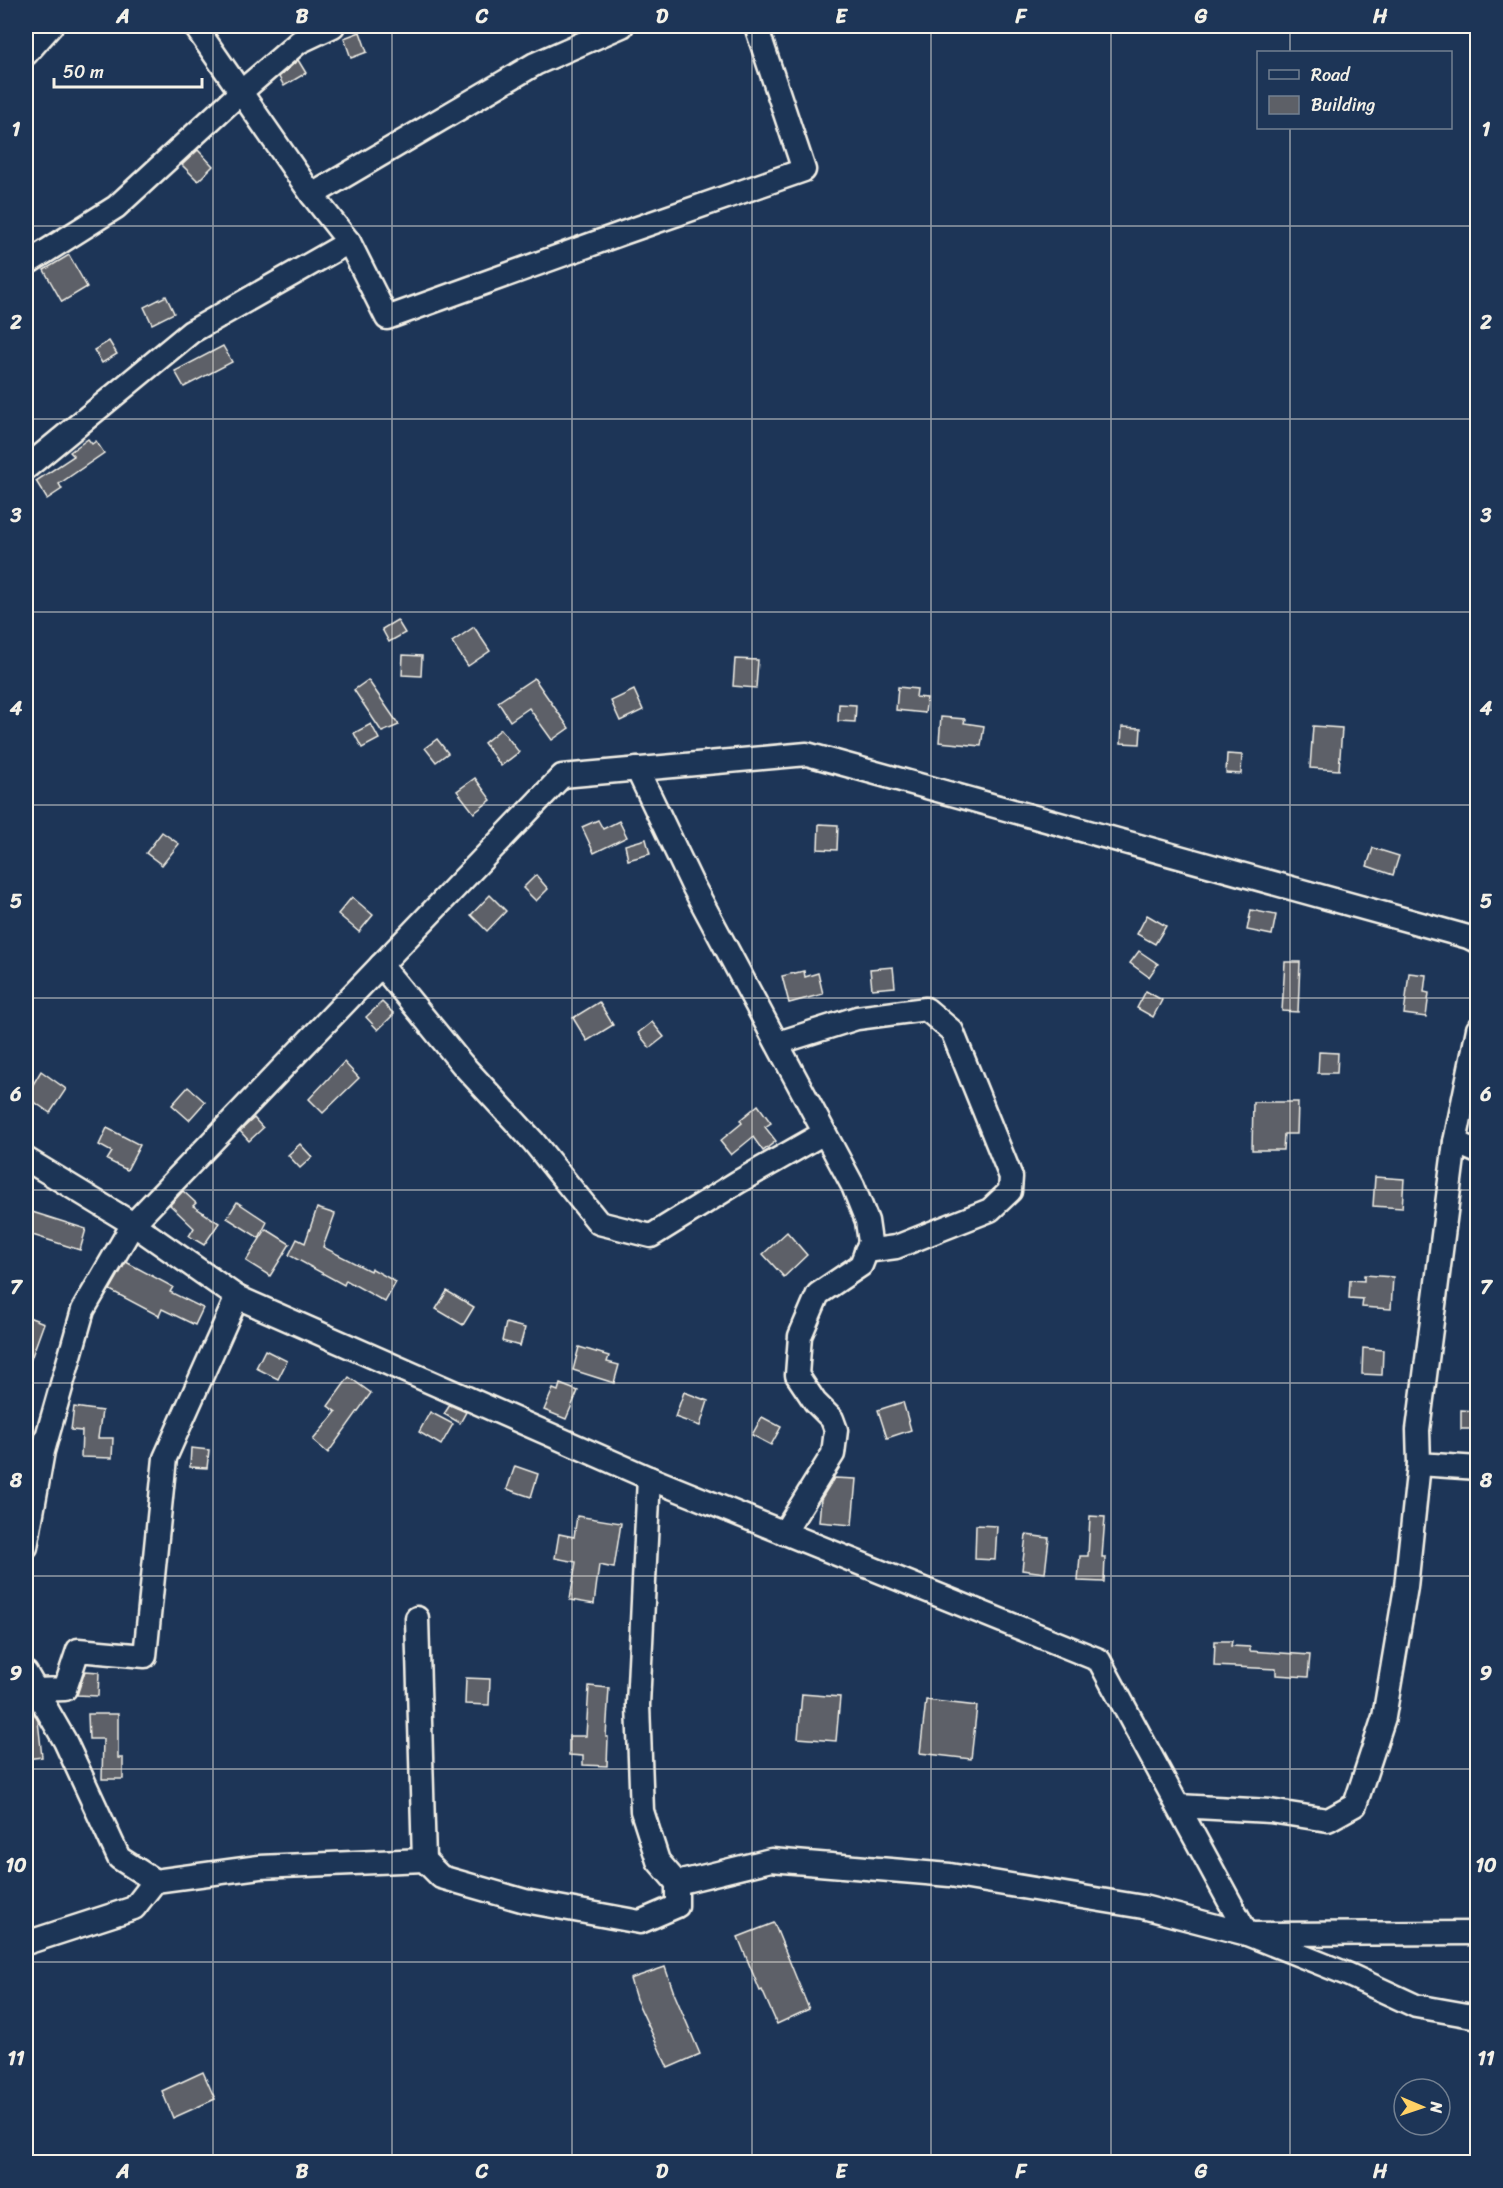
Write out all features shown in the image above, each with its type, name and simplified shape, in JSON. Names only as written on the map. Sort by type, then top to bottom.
[{"type":"street","points":[[26,54],[51,26]]},
{"type":"street","points":[[195,26],[312,195],[349,242],[387,318],[623,232],[804,170],[756,26]]},
{"type":"street","points":[[26,264],[116,207],[299,42],[333,26]]},
{"type":"street","points":[[312,195],[535,64],[622,26]]},
{"type":"street","points":[[26,468],[191,332],[349,242]]},
{"type":"street","points":[[26,1547],[43,1451],[83,1310],[133,1224],[562,776],[807,754],[1468,937],[1478,942]]},
{"type":"street","points":[[637,769],[692,884],[853,1186],[867,1221],[870,1242],[861,1264],[818,1294],[800,1335],[797,1375],[815,1402],[832,1419],[836,1430],[836,1440],[833,1454],[784,1533]]},
{"type":"street","points":[[381,965],[462,1064],[533,1141],[599,1223],[651,1236],[738,1182],[824,1133]]},
{"type":"street","points":[[778,1043],[857,1018],[926,1009],[952,1031],[1011,1177],[1010,1191],[990,1210],[896,1247],[866,1251]]},
{"type":"street","points":[[1178,1806],[1270,1811],[1328,1820],[1355,1805],[1384,1717],[1406,1587],[1419,1464],[1418,1430],[1455,1142],[1478,1029]]},
{"type":"street","points":[[1455,1142],[1478,1152]]},
{"type":"street","points":[[26,1159],[133,1224],[237,1297],[649,1478],[1099,1660],[1247,1934]]},
{"type":"street","points":[[30,1682],[65,1689],[78,1650],[145,1656],[165,1458],[237,1297]]},
{"type":"street","points":[[1419,1464],[1478,1468]]},
{"type":"street","points":[[417,1618],[424,1860],[441,1877],[514,1898],[640,1922],[677,1906],[677,1884],[658,1861],[642,1811],[638,1705],[649,1478]]},
{"type":"street","points":[[30,1682],[65,1741],[118,1858],[155,1881],[259,1867],[424,1860]]},
{"type":"street","points":[[677,1884],[771,1860],[950,1875],[1143,1906],[1247,1934],[1347,1974],[1416,2006],[1478,2017]]},
{"type":"street","points":[[26,1943],[134,1908],[155,1881]]},
{"type":"street","points":[[1247,1934],[1478,1933]]},
{"type":"building","points":[[360,32],[367,52],[351,58],[344,38]]},
{"type":"building","points":[[298,60],[306,73],[284,86],[279,77]]},
{"type":"building","points":[[198,150],[213,166],[198,181],[182,165]]},
{"type":"building","points":[[69,255],[87,287],[62,302],[44,270]]},
{"type":"building","points":[[166,296],[174,313],[152,324],[144,307]]},
{"type":"building","points":[[109,341],[117,354],[102,363],[94,350]]},
{"type":"building","points":[[223,346],[232,362],[184,387],[175,371]]},
{"type":"building","points":[[88,439],[92,444],[96,441],[104,453],[59,484],[62,489],[47,499],[36,481],[74,456],[70,452]]},
{"type":"building","points":[[397,620],[405,633],[389,642],[382,629]]},
{"type":"building","points":[[474,627],[490,651],[468,666],[452,642]]},
{"type":"building","points":[[403,655],[422,656],[421,676],[402,675]]},
{"type":"building","points":[[735,659],[758,660],[756,688],[733,686]]},
{"type":"building","points":[[534,678],[569,728],[552,740],[529,708],[510,721],[498,702]]},
{"type":"building","points":[[368,680],[399,725],[382,732],[354,690]]},
{"type":"building","points":[[898,687],[917,689],[916,697],[927,698],[925,713],[896,710]]},
{"type":"building","points":[[634,690],[643,710],[620,721],[611,701]]},
{"type":"building","points":[[839,704],[856,705],[855,722],[838,721]]},
{"type":"building","points":[[941,717],[965,719],[964,723],[984,726],[981,746],[939,742]]},
{"type":"building","points":[[371,724],[379,739],[362,748],[354,733]]},
{"type":"building","points":[[1313,726],[1342,728],[1339,770],[1310,768]]},
{"type":"building","points":[[1122,727],[1141,728],[1140,744],[1121,743]]},
{"type":"building","points":[[501,729],[519,752],[501,766],[484,743]]},
{"type":"building","points":[[437,739],[448,753],[436,762],[425,748]]},
{"type":"building","points":[[1227,754],[1242,755],[1241,774],[1226,773]]},
{"type":"building","points":[[475,778],[491,800],[474,813],[457,791]]},
{"type":"building","points":[[598,820],[603,829],[619,821],[627,837],[594,853],[582,827]]},
{"type":"building","points":[[819,824],[838,825],[837,850],[818,849]]},
{"type":"building","points":[[162,832],[179,844],[162,865],[146,853]]},
{"type":"building","points":[[646,839],[650,854],[628,860],[625,845]]},
{"type":"building","points":[[1373,848],[1399,856],[1393,875],[1367,866]]},
{"type":"building","points":[[536,875],[548,889],[536,901],[523,888]]},
{"type":"building","points":[[490,895],[506,911],[487,931],[471,915]]},
{"type":"building","points":[[352,897],[373,915],[359,932],[338,914]]},
{"type":"building","points":[[1251,910],[1276,915],[1272,935],[1247,930]]},
{"type":"building","points":[[1147,915],[1166,926],[1155,944],[1137,934]]},
{"type":"building","points":[[1139,951],[1158,964],[1149,977],[1130,963]]},
{"type":"building","points":[[1285,962],[1300,962],[1298,1012],[1282,1011]]},
{"type":"building","points":[[893,967],[895,987],[872,989],[870,969]]},
{"type":"building","points":[[804,971],[805,977],[818,973],[823,994],[789,1003],[782,976]]},
{"type":"building","points":[[1409,973],[1426,975],[1424,992],[1429,993],[1426,1017],[1404,1014]]},
{"type":"building","points":[[1146,991],[1162,1000],[1153,1017],[1137,1008]]},
{"type":"building","points":[[382,1002],[394,1014],[378,1030],[366,1017]]},
{"type":"building","points":[[599,1002],[613,1025],[587,1041],[573,1018]]},
{"type":"building","points":[[652,1022],[664,1037],[650,1048],[638,1033]]},
{"type":"building","points":[[1319,1052],[1338,1053],[1337,1073],[1318,1073]]},
{"type":"building","points":[[344,1062],[359,1078],[323,1113],[309,1099]]},
{"type":"building","points":[[41,1071],[66,1089],[50,1113],[26,1096]]},
{"type":"building","points":[[188,1087],[205,1102],[189,1120],[172,1105]]},
{"type":"building","points":[[1253,1102],[1298,1102],[1297,1134],[1284,1134],[1283,1150],[1252,1150]]},
{"type":"building","points":[[758,1105],[771,1123],[765,1127],[776,1141],[763,1151],[753,1137],[731,1155],[720,1141],[742,1123],[740,1120]]},
{"type":"building","points":[[254,1118],[263,1128],[249,1141],[240,1131]]},
{"type":"building","points":[[107,1128],[140,1145],[127,1170],[107,1160],[112,1152],[99,1145]]},
{"type":"building","points":[[300,1144],[312,1157],[300,1168],[288,1155]]},
{"type":"building","points":[[1375,1177],[1404,1179],[1402,1208],[1373,1206]]},
{"type":"building","points":[[183,1191],[196,1203],[193,1206],[219,1223],[204,1245],[189,1236],[194,1228],[170,1205]]},
{"type":"building","points":[[237,1202],[267,1222],[259,1238],[227,1218]]},
{"type":"building","points":[[317,1208],[335,1214],[323,1247],[370,1271],[371,1268],[396,1282],[385,1302],[346,1280],[344,1285],[289,1255],[297,1239],[305,1243]]},
{"type":"building","points":[[29,1211],[86,1229],[80,1250],[26,1233]]},
{"type":"building","points":[[266,1229],[290,1244],[270,1276],[246,1261]]},
{"type":"building","points":[[787,1232],[807,1255],[784,1277],[763,1254]]},
{"type":"building","points":[[126,1262],[173,1287],[170,1292],[203,1308],[195,1325],[162,1309],[159,1316],[110,1290]]},
{"type":"building","points":[[1364,1275],[1393,1277],[1391,1309],[1362,1307],[1363,1299],[1349,1298],[1350,1280],[1364,1281]]},
{"type":"building","points":[[447,1291],[474,1307],[463,1325],[436,1309]]},
{"type":"building","points":[[26,1316],[44,1323],[28,1367],[26,1367]]},
{"type":"building","points":[[506,1323],[525,1328],[520,1346],[502,1341]]},
{"type":"building","points":[[579,1347],[609,1356],[607,1362],[619,1365],[614,1383],[573,1370]]},
{"type":"building","points":[[1363,1348],[1383,1350],[1382,1375],[1362,1374]]},
{"type":"building","points":[[265,1350],[287,1361],[278,1379],[256,1368]]},
{"type":"building","points":[[349,1377],[371,1393],[328,1453],[313,1440],[336,1412],[328,1406]]},
{"type":"building","points":[[560,1384],[578,1391],[566,1419],[544,1410],[553,1389],[558,1391]]},
{"type":"building","points":[[684,1392],[708,1401],[700,1426],[675,1417]]},
{"type":"building","points":[[903,1402],[911,1430],[887,1438],[878,1410]]},
{"type":"building","points":[[450,1405],[466,1412],[460,1423],[444,1414]]},
{"type":"building","points":[[74,1407],[102,1411],[98,1438],[113,1438],[112,1458],[81,1457],[82,1431],[71,1430]]},
{"type":"building","points":[[1461,1410],[1476,1411],[1476,1429],[1461,1429]]},
{"type":"building","points":[[430,1412],[453,1424],[441,1445],[419,1432]]},
{"type":"building","points":[[762,1417],[781,1427],[771,1445],[752,1435]]},
{"type":"building","points":[[191,1448],[209,1450],[207,1468],[190,1467]]},
{"type":"building","points":[[515,1466],[538,1474],[531,1497],[507,1489]]},
{"type":"building","points":[[834,1478],[856,1479],[852,1525],[819,1522],[821,1499]]},
{"type":"building","points":[[577,1516],[621,1523],[614,1568],[599,1565],[594,1604],[570,1600],[576,1562],[555,1558],[559,1534],[574,1537]]},
{"type":"building","points":[[1090,1516],[1105,1517],[1102,1557],[1105,1557],[1104,1582],[1078,1581],[1080,1556],[1088,1556]]},
{"type":"building","points":[[976,1525],[997,1526],[995,1560],[975,1559]]},
{"type":"building","points":[[1026,1535],[1049,1538],[1045,1573],[1022,1570]]},
{"type":"building","points":[[1215,1641],[1232,1641],[1231,1646],[1250,1647],[1250,1651],[1310,1655],[1308,1677],[1276,1675],[1276,1669],[1214,1666]]},
{"type":"building","points":[[85,1671],[99,1672],[98,1696],[77,1695]]},
{"type":"building","points":[[466,1678],[490,1679],[489,1705],[465,1704]]},
{"type":"building","points":[[589,1686],[609,1688],[607,1766],[583,1765],[583,1756],[569,1755],[569,1736],[586,1736]]},
{"type":"building","points":[[802,1694],[840,1697],[836,1741],[798,1738]]},
{"type":"building","points":[[926,1700],[977,1706],[971,1759],[920,1753]]},
{"type":"building","points":[[26,1708],[31,1708],[38,1721],[42,1757],[26,1759]]},
{"type":"building","points":[[88,1714],[118,1714],[118,1758],[123,1758],[123,1779],[102,1779],[103,1739],[89,1739]]},
{"type":"building","points":[[774,1923],[809,2009],[777,2024],[762,1990],[760,1991],[738,1937]]},
{"type":"building","points":[[665,1967],[700,2054],[668,2068],[636,1999],[630,1979]]},
{"type":"building","points":[[203,2072],[215,2099],[173,2118],[162,2091]]}]
